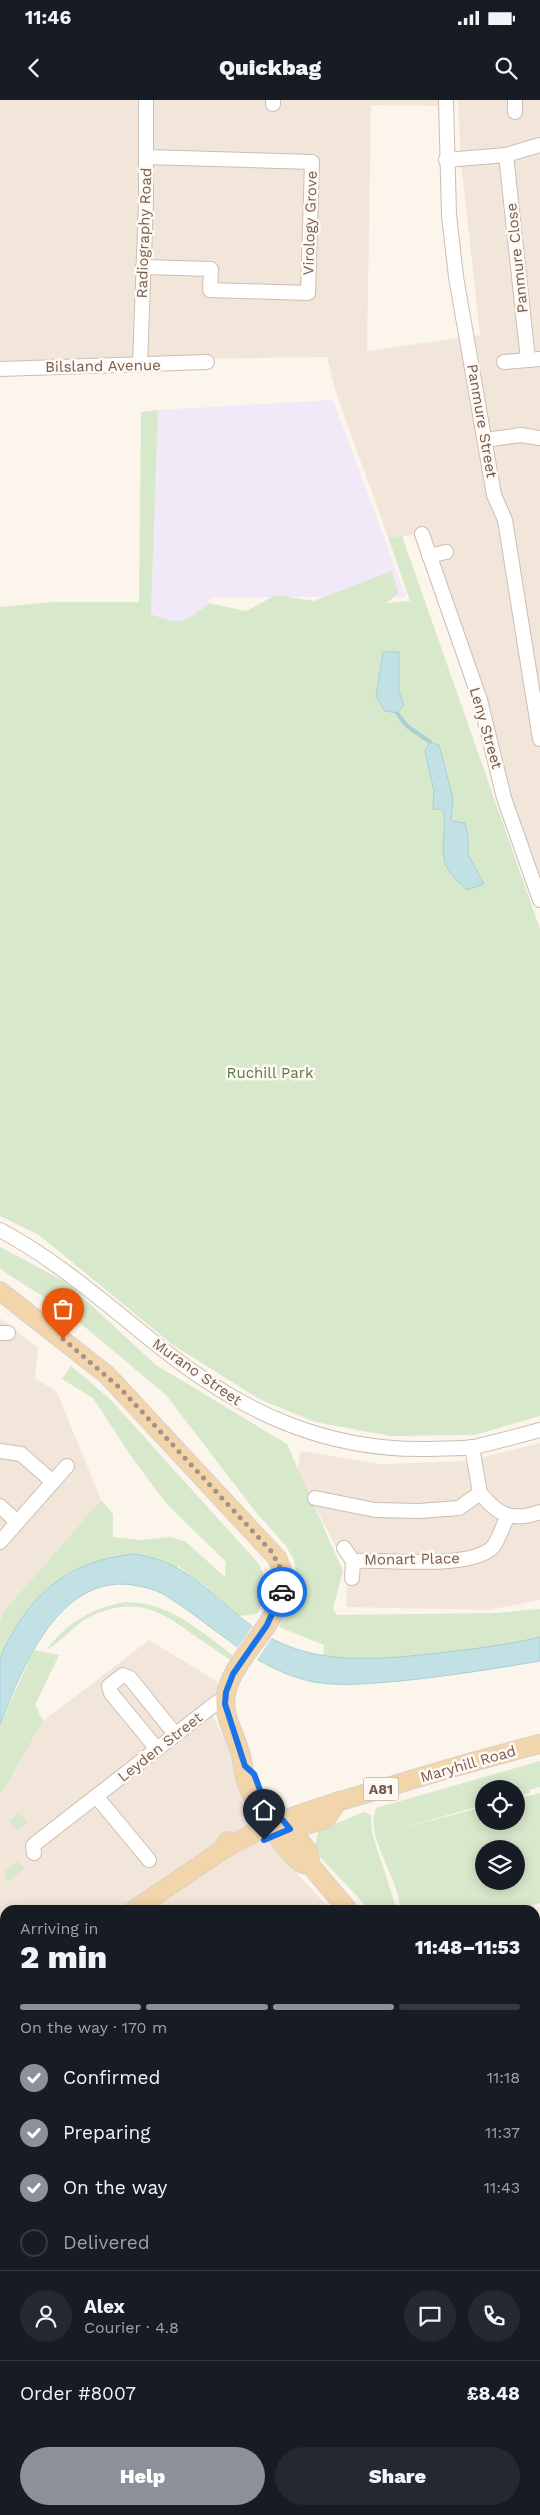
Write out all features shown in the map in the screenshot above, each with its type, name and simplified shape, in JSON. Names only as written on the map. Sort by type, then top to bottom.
[{"type":"main road","points":[[0,1291],[107,1375],[277,1558],[283,1579],[280,1596],[267,1625],[233,1674],[225,1702],[227,1716],[245,1766],[245,1778],[276,1822],[308,1851],[311,1866],[344,1905]]},
{"type":"main road","name":"Maryhill Road","points":[[141,1905],[221,1851],[250,1846],[276,1822],[320,1794],[338,1801],[449,1768],[540,1744]]},
{"type":"main road","name":"Maryhill Road","points":[[276,1822],[326,1819],[338,1801]]},
{"type":"street","name":"Radiography Road","points":[[140,365],[146,100]]},
{"type":"street","name":"Panmure Street","points":[[446,100],[446,160],[449,215],[456,277],[494,495],[504,517],[540,739]]},
{"type":"street","points":[[446,160],[506,155],[540,145]]},
{"type":"street","name":"Panmure Close","points":[[504,362],[534,360],[506,155]]},
{"type":"street","name":"Virology Grove","points":[[143,267],[211,269],[210,290],[308,293],[312,162],[146,157]]},
{"type":"street","name":"Bilsland Avenue","points":[[0,368],[207,362]]},
{"type":"street","points":[[485,440],[527,435],[540,438]]},
{"type":"street","name":"Leny Street","points":[[422,534],[480,700],[504,798],[540,900]]},
{"type":"street","points":[[429,556],[446,552]]},
{"type":"street","name":"Murano Street","points":[[0,1230],[58,1267],[208,1383],[273,1419],[335,1440],[371,1447],[411,1449],[472,1447],[540,1430]]},
{"type":"street","points":[[472,1447],[480,1493],[494,1508],[508,1516],[527,1516],[540,1512]]},
{"type":"street","points":[[0,1451],[21,1454],[53,1482]]},
{"type":"street","points":[[0,1542],[67,1466]]},
{"type":"street","points":[[315,1498],[338,1509],[459,1508],[480,1493]]},
{"type":"street","points":[[0,1506],[17,1522]]},
{"type":"street","name":"Monart Place","points":[[354,1561],[431,1561],[474,1557],[492,1547],[508,1516]]},
{"type":"street","name":"Monart Place","points":[[344,1548],[354,1561],[352,1578]]},
{"type":"street","points":[[157,1749],[111,1693],[110,1686],[116,1680],[123,1675],[130,1678],[175,1734]]},
{"type":"street","name":"Leyden Street","points":[[34,1853],[36,1843],[175,1734],[214,1705],[225,1702]]},
{"type":"street","points":[[96,1796],[149,1860]]},
{"type":"shaded area","points":[[0,100],[438,100],[438,106],[371,105],[367,351],[480,335],[461,162],[458,100],[540,100],[540,885],[415,535],[388,537],[337,396],[327,357],[0,362]]},
{"type":"shaded area","points":[[333,400],[406,597],[213,597],[167,641],[151,614],[158,410]]},
{"type":"shaded area","points":[[0,1318],[38,1348],[35,1378],[57,1392],[101,1500],[5,1610],[0,1621]]},
{"type":"shaded area","points":[[540,1443],[540,1600],[488,1610],[346,1607],[347,1568],[297,1472],[301,1451],[381,1464],[467,1461]]},
{"type":"shaded area","points":[[149,1640],[218,1682],[213,1716],[277,1852],[326,1905],[0,1905],[0,1796],[43,1721]]},
{"type":"green space","name":"Ruchill Park","points":[[158,410],[151,614],[169,620],[182,620],[194,615],[208,603],[246,611],[276,595],[314,601],[392,571],[398,593],[387,603],[410,601],[388,537],[402,536],[540,929],[540,1416],[475,1435],[390,1436],[315,1422],[259,1399],[173,1345],[39,1235],[0,1216],[0,607],[52,602],[139,602],[141,412]]},
{"type":"green space","points":[[0,1247],[66,1282],[156,1365],[287,1444],[343,1571],[333,1608],[337,1615],[495,1613],[540,1609],[540,1637],[487,1648],[432,1655],[377,1658],[323,1657],[324,1645],[279,1627],[292,1602],[298,1579],[294,1560],[286,1546],[255,1511],[166,1395],[67,1312],[0,1269]]},
{"type":"green space","points":[[71,1366],[110,1399],[259,1564],[264,1577],[265,1589],[257,1614],[238,1616],[207,1587],[178,1566],[39,1597],[13,1632],[0,1660],[0,1621],[5,1610],[101,1500],[113,1514],[113,1537],[140,1540],[171,1537],[186,1542],[225,1577],[226,1562],[165,1502],[131,1456],[93,1398],[62,1379]]},
{"type":"green space","points":[[125,1602],[143,1603],[176,1615],[248,1666],[246,1670],[172,1620],[159,1613],[134,1607],[106,1610],[89,1617],[47,1649],[63,1631],[81,1618],[102,1608]]},
{"type":"green space","points":[[34,1650],[59,1655],[35,1705],[43,1721],[0,1796],[0,1724]]},
{"type":"green space","points":[[540,1761],[540,1787],[529,1790],[530,1793],[525,1794],[525,1780],[475,1780],[475,1807],[397,1829],[475,1809],[475,1830],[525,1830],[525,1797],[540,1793],[540,1903],[533,1905],[399,1905],[395,1885],[378,1845],[375,1832],[376,1808]]},
{"type":"green space","points":[[364,1812],[371,1815],[372,1833],[395,1905],[365,1905],[321,1858],[315,1848],[318,1831]]},
{"type":"green space","points":[[19,1813],[27,1823],[17,1831],[9,1821]]},
{"type":"green space","points":[[17,1861],[24,1869],[8,1881],[4,1876],[7,1874],[5,1871]]},
{"type":"water","points":[[383,652],[399,652],[399,691],[404,706],[397,713],[385,711],[376,697]]},
{"type":"water","points":[[430,742],[439,745],[453,798],[451,821],[465,823],[468,836],[468,854],[484,884],[467,890],[452,875],[445,863],[443,852],[443,810],[433,809],[434,791],[425,751]]},
{"type":"water","points":[[135,1554],[172,1565],[200,1583],[256,1629],[277,1641],[299,1650],[344,1658],[391,1658],[477,1648],[540,1637],[540,1661],[471,1672],[369,1684],[314,1682],[273,1668],[255,1658],[160,1592],[133,1585],[107,1586],[84,1594],[64,1610],[47,1630],[32,1653],[0,1724],[0,1659],[11,1636],[29,1609],[41,1595],[68,1574],[99,1561]]},
{"type":"pier","points":[[254,1624],[273,1636],[255,1663],[236,1650]]},
{"type":"waterway","points":[[397,713],[407,726],[430,742]]},
{"type":"way so far","points":[[63,1339],[120,1388],[271,1551],[277,1558],[282,1571],[282,1592]]},
{"type":"route","points":[[264,1840],[290,1829],[262,1795],[254,1774],[245,1766],[227,1716],[225,1698],[233,1674],[267,1625],[282,1592]]}]
